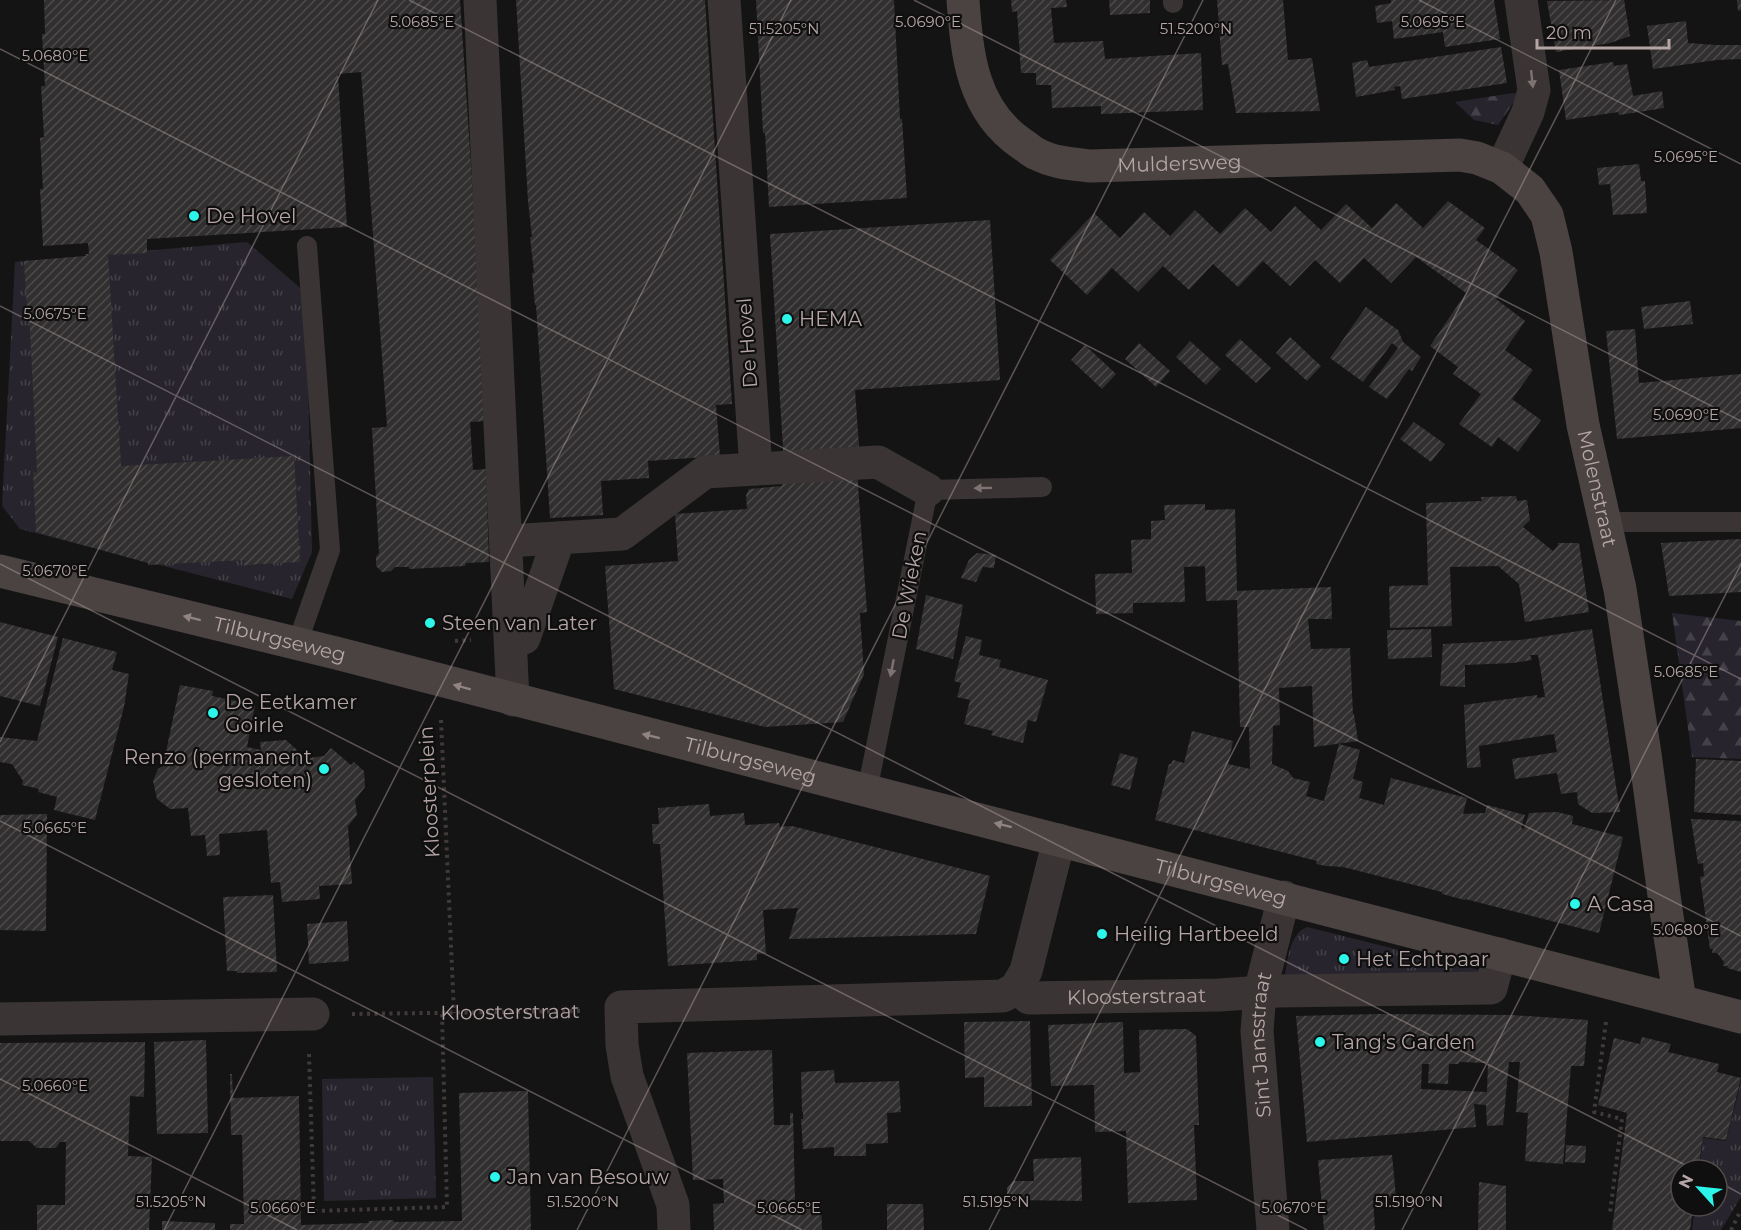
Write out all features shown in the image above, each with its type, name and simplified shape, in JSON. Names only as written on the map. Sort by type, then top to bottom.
[{"type":"street","points":[[480,0],[513,700]]},
{"type":"street","name":"De Hovel","points":[[724,0],[756,469]]},
{"type":"street","name":"Muldersweg","points":[[963,0],[971,70],[986,106],[996,121],[1013,138],[1037,154],[1063,163],[1091,166],[1460,155],[1477,158],[1502,168]]},
{"type":"street","points":[[1502,168],[1528,112],[1534,90],[1521,0]]},
{"type":"street","name":"Molenstraat","points":[[1502,168],[1530,190],[1547,215],[1556,252],[1583,425],[1620,589],[1680,1001]]},
{"type":"street","points":[[507,541],[622,534],[705,472],[878,462],[928,490]]},
{"type":"street","points":[[511,638],[524,638],[559,538]]},
{"type":"street","name":"Tilburgseweg","points":[[0,571],[297,644],[1284,897],[1741,1017]]},
{"type":"street","points":[[674,1230],[672,1205],[627,1076],[622,1045],[621,1007],[1003,996],[1016,988],[1026,971],[1059,840]]},
{"type":"street","name":"Sint Jansstraat","points":[[1273,1230],[1257,1031],[1260,992],[1284,897]]},
{"type":"street","points":[[1260,992],[1491,988],[1500,954]]},
{"type":"street","name":"Kloosterstraat","points":[[1016,988],[1029,998],[1219,995],[1260,992]]},
{"type":"street","points":[[0,1019],[311,1015]]},
{"type":"lane","points":[[297,644],[330,550],[307,246]]},
{"type":"lane","points":[[928,490],[1042,487]]},
{"type":"lane","name":"De Wieken","points":[[867,791],[928,490]]},
{"type":"lane","points":[[1606,522],[1741,522]]},
{"type":"path","name":"Kloosterplein","points":[[454,1013],[439,642],[511,638]]},
{"type":"path","points":[[1610,1213],[1622,1119],[1594,1112],[1606,1023],[1615,984]]},
{"type":"path","name":"Kloosterstraat","points":[[311,1015],[582,1011],[621,1007]]},
{"type":"path","points":[[311,1015],[314,1211],[447,1207],[442,1013]]},
{"type":"path","points":[[1731,1230],[1741,1210]]},
{"type":"green space","points":[[1516,94],[1516,99],[1498,125],[1474,120],[1455,102]]},
{"type":"green space","points":[[247,242],[306,293],[312,552],[292,599],[20,529],[2,506],[15,262]]},
{"type":"green space","points":[[1672,613],[1741,621],[1741,759],[1692,757]]},
{"type":"green space","points":[[1307,927],[1479,970],[1478,977],[1284,980],[1292,943],[1296,936]]},
{"type":"green space","points":[[433,1077],[436,1198],[324,1201],[322,1079]]},
{"type":"green space","points":[[1741,1082],[1741,1197],[1729,1217],[1729,1158],[1700,1158],[1703,1138],[1726,1141]]},
{"type":"green space","points":[[1694,1218],[1728,1218],[1721,1230],[1692,1230]]},
{"type":"building","name":"De Hovel","points":[[44,0],[460,0],[488,421],[470,422],[473,470],[486,469],[489,562],[466,563],[465,566],[409,569],[409,567],[395,567],[391,571],[382,572],[376,566],[376,557],[379,553],[372,428],[387,425],[361,72],[338,74],[347,227],[147,239],[147,253],[108,255],[121,466],[294,456],[300,562],[245,565],[245,560],[148,565],[148,563],[36,532],[33,472],[37,472],[29,309],[27,309],[24,261],[89,254],[88,243],[43,246],[40,138],[44,137],[41,86],[45,86],[42,34],[45,34]]},
{"type":"building","points":[[516,0],[705,0],[732,404],[716,405],[720,456],[648,461],[649,478],[601,481],[603,515],[550,518],[532,273],[534,273],[530,237],[532,237]]},
{"type":"building","points":[[756,0],[894,0],[900,119],[902,119],[907,198],[769,207]]},
{"type":"building","points":[[1011,0],[1066,0],[1067,7],[1051,8],[1054,43],[1103,41],[1105,59],[1201,53],[1203,110],[1101,114],[1101,106],[1052,108],[1051,85],[1036,85],[1036,73],[1021,73],[1017,11],[1012,12]]},
{"type":"building","points":[[1109,0],[1150,0],[1150,13],[1110,15]]},
{"type":"building","points":[[1217,0],[1283,0],[1288,60],[1312,58],[1320,111],[1236,113],[1228,64],[1222,65]]},
{"type":"building","points":[[1391,0],[1494,0],[1500,39],[1445,47],[1443,32],[1394,39],[1392,21],[1377,23],[1375,6],[1391,3]]},
{"type":"building","points":[[1624,0],[1630,36],[1610,43],[1556,52],[1547,1]]},
{"type":"building","points":[[1737,0],[1741,0],[1741,10],[1738,11]]},
{"type":"building","points":[[1686,21],[1688,43],[1741,45],[1741,59],[1653,69],[1647,26]]},
{"type":"building","points":[[1501,47],[1507,83],[1402,99],[1400,86],[1394,87],[1395,90],[1356,97],[1352,63],[1367,60],[1369,67]]},
{"type":"building","points":[[1613,62],[1614,66],[1627,64],[1633,96],[1662,91],[1664,108],[1566,120],[1559,70]]},
{"type":"building","points":[[1639,164],[1641,181],[1645,181],[1647,213],[1613,215],[1610,184],[1599,185],[1597,168]]},
{"type":"building","points":[[1448,201],[1485,228],[1476,240],[1518,270],[1496,299],[1525,321],[1505,350],[1533,370],[1512,399],[1541,420],[1518,452],[1498,437],[1492,447],[1459,424],[1481,394],[1453,374],[1458,367],[1430,346],[1466,293],[1416,257],[1391,283],[1364,258],[1340,283],[1315,260],[1290,286],[1263,261],[1238,287],[1213,264],[1189,290],[1163,266],[1138,292],[1112,268],[1087,295],[1050,260],[1094,213],[1120,238],[1144,212],[1170,236],[1195,210],[1220,234],[1245,208],[1271,232],[1295,206],[1321,230],[1346,204],[1372,228],[1396,203],[1423,228]]},
{"type":"building","points":[[990,220],[1000,380],[855,390],[860,460],[784,465],[770,234]]},
{"type":"building","points":[[1690,301],[1693,324],[1644,329],[1641,307]]},
{"type":"building","points":[[1366,307],[1398,330],[1403,342],[1421,357],[1412,371],[1409,369],[1387,399],[1369,387],[1398,348],[1392,343],[1363,382],[1330,358]]},
{"type":"building","points":[[1635,329],[1639,383],[1741,374],[1741,428],[1617,439],[1606,331]]},
{"type":"building","points":[[1290,337],[1321,366],[1307,381],[1276,353]]},
{"type":"building","points":[[1240,339],[1271,368],[1256,383],[1225,355]]},
{"type":"building","points":[[1190,341],[1221,369],[1206,385],[1176,357]]},
{"type":"building","points":[[1139,343],[1170,371],[1156,387],[1125,359]]},
{"type":"building","points":[[1085,345],[1116,374],[1102,389],[1071,360]]},
{"type":"building","points":[[1414,422],[1445,444],[1431,462],[1400,439]]},
{"type":"building","points":[[781,470],[857,471],[867,612],[860,613],[864,674],[843,722],[765,727],[614,689],[605,566],[678,561],[675,514],[747,509],[746,495],[749,489],[782,486]]},
{"type":"building","points":[[1516,496],[1517,501],[1527,500],[1530,520],[1523,527],[1553,551],[1558,543],[1579,543],[1589,612],[1525,622],[1519,584],[1498,566],[1450,567],[1452,626],[1390,628],[1389,586],[1428,585],[1426,503],[1482,501],[1481,497]]},
{"type":"building","points":[[1205,504],[1205,510],[1235,509],[1237,591],[1331,587],[1332,619],[1308,619],[1311,649],[1350,648],[1353,714],[1358,741],[1314,747],[1312,686],[1279,688],[1280,725],[1273,726],[1272,764],[1288,771],[1293,778],[1310,782],[1306,796],[1324,801],[1339,744],[1360,750],[1353,779],[1363,782],[1359,798],[1384,805],[1391,778],[1467,798],[1463,814],[1485,813],[1487,805],[1525,815],[1521,828],[1524,829],[1529,813],[1557,812],[1573,816],[1572,824],[1623,837],[1599,933],[1343,867],[1316,864],[1317,861],[1155,820],[1169,764],[1173,760],[1184,763],[1192,731],[1233,741],[1228,764],[1250,769],[1249,727],[1240,727],[1237,600],[1206,601],[1205,566],[1184,567],[1185,602],[1133,603],[1133,613],[1096,614],[1095,574],[1132,573],[1131,540],[1151,539],[1151,521],[1165,520],[1164,505]]},
{"type":"building","points":[[1741,539],[1741,592],[1669,596],[1661,543]]},
{"type":"building","points":[[977,553],[996,555],[994,568],[983,567],[976,582],[961,578],[969,560]]},
{"type":"building","points":[[926,595],[963,605],[953,659],[916,649]]},
{"type":"building","points":[[0,622],[58,637],[40,706],[0,696]]},
{"type":"building","points":[[1431,629],[1432,657],[1388,659],[1387,630]]},
{"type":"building","points":[[1592,629],[1620,812],[1592,813],[1578,804],[1577,792],[1561,794],[1557,773],[1515,779],[1512,759],[1557,752],[1554,734],[1479,746],[1481,767],[1467,768],[1464,705],[1537,695],[1537,698],[1545,697],[1538,655],[1530,655],[1532,660],[1513,663],[1465,665],[1465,687],[1440,686],[1443,644],[1520,640]]},
{"type":"building","points":[[966,636],[982,640],[979,655],[1001,660],[999,667],[1048,680],[1036,722],[1028,720],[1023,743],[991,735],[993,731],[964,724],[970,700],[957,697],[961,683],[954,681]]},
{"type":"building","points":[[63,638],[117,652],[112,670],[129,674],[124,707],[95,820],[54,810],[57,797],[22,785],[23,781],[12,764],[0,762],[0,737],[37,741]]},
{"type":"building","points":[[180,685],[213,691],[212,696],[255,705],[247,747],[261,750],[260,742],[286,740],[297,750],[297,754],[309,758],[324,756],[331,748],[351,765],[354,762],[364,771],[365,787],[355,800],[357,815],[348,826],[352,884],[319,886],[320,899],[282,902],[280,882],[271,883],[267,830],[219,834],[220,855],[207,856],[205,835],[191,836],[188,808],[170,809],[157,799],[153,781],[158,769],[163,766]]},
{"type":"building","points":[[1120,753],[1138,758],[1130,790],[1111,785]]},
{"type":"building","points":[[1696,759],[1741,761],[1741,815],[1694,812]]},
{"type":"building","points":[[709,804],[710,816],[744,813],[745,825],[779,823],[780,827],[792,826],[990,876],[976,934],[789,939],[798,908],[763,910],[766,953],[757,954],[757,960],[668,966],[660,844],[653,844],[652,824],[659,824],[658,808]]},
{"type":"building","points":[[47,814],[46,931],[0,930],[0,815]]},
{"type":"building","points":[[1691,819],[1741,821],[1741,972],[1723,966],[1724,962],[1717,953],[1712,953],[1713,949],[1710,949],[1700,877],[1704,876],[1703,863],[1698,864]]},
{"type":"building","points":[[273,895],[277,972],[227,971],[223,897]]},
{"type":"building","points":[[347,921],[349,961],[309,964],[307,924]]},
{"type":"building","points":[[1511,1015],[1588,1020],[1584,1066],[1571,1066],[1563,1164],[1525,1161],[1528,1113],[1516,1112],[1520,1062],[1509,1062],[1503,1125],[1487,1126],[1486,1105],[1474,1104],[1476,1127],[1307,1142],[1296,1016]],"holes":[[[1488,1063],[1487,1092],[1421,1089],[1422,1064],[1429,1064],[1428,1083],[1448,1084],[1449,1064]]]},
{"type":"building","points":[[1030,1021],[1032,1106],[984,1107],[984,1077],[965,1078],[964,1022]]},
{"type":"building","points":[[1123,1022],[1124,1073],[1140,1072],[1139,1030],[1187,1029],[1196,1036],[1199,1125],[1194,1125],[1197,1200],[1128,1203],[1126,1131],[1095,1132],[1094,1085],[1051,1086],[1048,1025]]},
{"type":"building","points":[[1642,1037],[1671,1044],[1668,1052],[1719,1064],[1717,1072],[1741,1078],[1726,1140],[1703,1137],[1700,1158],[1669,1158],[1669,1218],[1692,1218],[1690,1230],[1612,1230],[1627,1113],[1598,1105],[1614,1038],[1640,1044]]},
{"type":"building","points":[[206,1040],[208,1133],[157,1134],[154,1042]]},
{"type":"building","points":[[145,1042],[144,1097],[130,1096],[128,1156],[152,1157],[149,1230],[37,1230],[37,1205],[65,1205],[66,1142],[60,1142],[56,1148],[37,1148],[29,1141],[0,1141],[0,1043]]},
{"type":"building","points":[[772,1050],[774,1125],[790,1125],[790,1113],[793,1113],[795,1201],[821,1200],[822,1230],[714,1230],[713,1204],[724,1203],[723,1179],[693,1180],[687,1053]]},
{"type":"building","points":[[834,1070],[835,1083],[899,1081],[901,1112],[887,1113],[888,1143],[866,1144],[866,1156],[834,1156],[834,1147],[803,1149],[801,1072]]},
{"type":"building","name":"Jan van Besouw","points":[[230,1074],[232,1074],[233,1098],[299,1096],[301,1225],[393,1220],[394,1222],[462,1221],[459,1093],[528,1091],[531,1230],[230,1230],[230,1224],[244,1224],[242,1135],[231,1135]]},
{"type":"building","points":[[1566,1145],[1586,1146],[1585,1163],[1565,1162]]},
{"type":"building","points":[[1392,1155],[1396,1197],[1373,1198],[1375,1230],[1324,1230],[1318,1160]]},
{"type":"building","points":[[1081,1157],[1082,1201],[1007,1200],[1007,1188],[1013,1181],[1034,1181],[1033,1159]]},
{"type":"building","points":[[1479,1182],[1506,1186],[1506,1230],[1478,1230]]},
{"type":"building","points":[[887,1204],[923,1204],[924,1230],[887,1230]]},
{"type":"building","points":[[162,1221],[215,1223],[215,1230],[162,1230]]},
{"type":"place","name":"De Hovel","points":[[194,216]]},
{"type":"place","name":"HEMA","points":[[787,319]]},
{"type":"place","name":"Steen van Later","points":[[430,623]]},
{"type":"place","name":"De Eetkamer Goirle","points":[[213,713]]},
{"type":"place","name":"Renzo (permanent gesloten)","points":[[324,769]]},
{"type":"place","name":"A Casa","points":[[1575,904]]},
{"type":"place","name":"Heilig Hartbeeld","points":[[1102,934]]},
{"type":"place","name":"Het Echtpaar","points":[[1344,959]]},
{"type":"place","name":"Tang's Garden","points":[[1320,1042]]},
{"type":"place","name":"Jan van Besouw","points":[[495,1177]]}]
